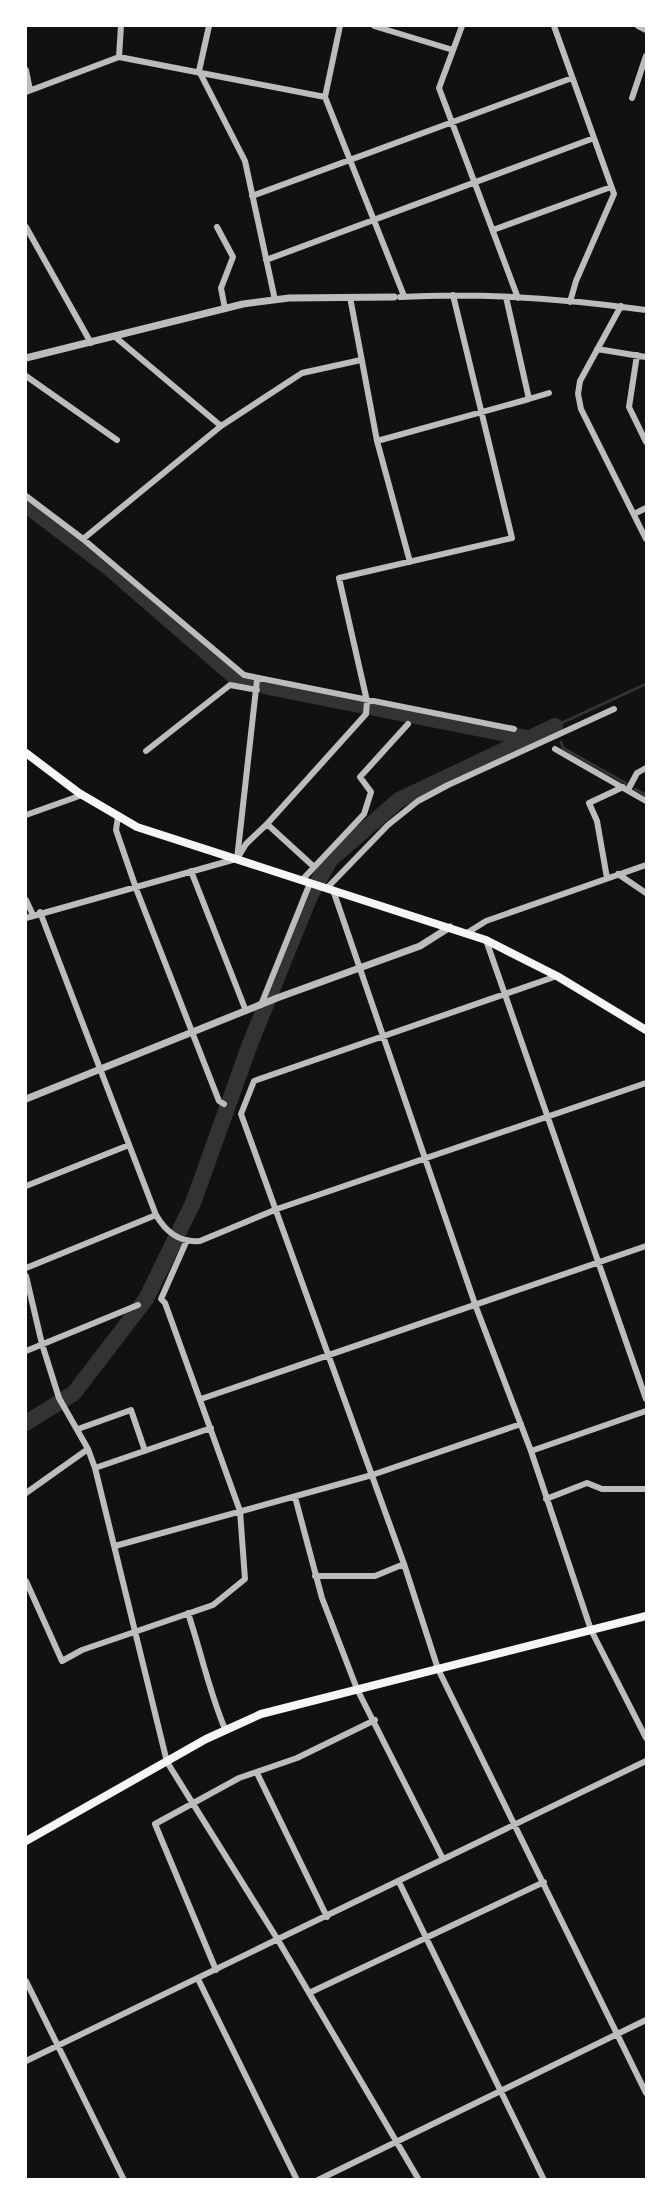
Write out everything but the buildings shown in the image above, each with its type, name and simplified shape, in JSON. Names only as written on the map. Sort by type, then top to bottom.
[{"type":"main road","points":[[26,753],[82,795],[118,817],[164,836],[486,940],[557,976],[646,1030]]},
{"type":"main road","points":[[26,1841],[225,1729],[261,1714],[646,1616]]},
{"type":"street","points":[[119,57],[121,26]]},
{"type":"street","points":[[208,26],[199,71],[244,161],[275,300]]},
{"type":"street","points":[[340,26],[325,97],[404,297]]},
{"type":"street","points":[[374,26],[453,50]]},
{"type":"street","points":[[462,26],[439,88],[518,298]]},
{"type":"street","points":[[554,26],[614,194],[576,281],[570,302]]},
{"type":"street","points":[[638,26],[646,30]]},
{"type":"street","points":[[632,98],[646,56]]},
{"type":"street","points":[[26,70],[28,91],[119,57],[325,97]]},
{"type":"street","points":[[252,196],[572,78]]},
{"type":"street","points":[[266,260],[594,138]]},
{"type":"street","points":[[493,230],[611,188]]},
{"type":"street","points":[[26,227],[91,343]]},
{"type":"street","points":[[218,228],[233,257],[221,288],[225,309]]},
{"type":"street","points":[[26,918],[40,912],[237,859],[246,844],[267,824],[366,714],[367,701],[339,578],[512,538],[453,295]]},
{"type":"street","points":[[26,358],[225,309],[275,300],[453,295],[506,297],[646,310]]},
{"type":"street","points":[[350,297],[377,441],[410,562]]},
{"type":"street","points":[[506,297],[529,399]]},
{"type":"street","points":[[621,306],[580,381],[578,394],[581,409],[646,539]]},
{"type":"street","points":[[114,336],[221,426]]},
{"type":"street","points":[[597,350],[646,357]]},
{"type":"street","points":[[637,355],[629,407],[646,442]]},
{"type":"street","points":[[83,539],[221,426],[302,373],[361,360]]},
{"type":"street","points":[[26,376],[117,440]]},
{"type":"street","points":[[377,441],[549,393]]},
{"type":"street","points":[[26,496],[83,539],[244,675],[257,680],[514,729]]},
{"type":"street","points":[[634,514],[646,508]]},
{"type":"street","points":[[237,859],[257,680]]},
{"type":"street","points":[[146,751],[230,685],[257,690]]},
{"type":"street","points":[[614,709],[447,785],[418,801],[388,825],[328,889],[476,1306],[531,1451],[591,1630],[646,1738]]},
{"type":"street","points":[[261,1005],[313,866],[364,814],[371,792],[360,777],[408,724]]},
{"type":"street","points":[[555,749],[646,801]]},
{"type":"street","points":[[607,878],[597,821],[589,803],[625,789],[637,772],[646,768]]},
{"type":"street","points":[[26,815],[82,795]]},
{"type":"street","points":[[118,817],[116,830],[219,1101],[224,1104]]},
{"type":"street","points":[[267,824],[313,866]]},
{"type":"street","points":[[467,933],[486,921],[646,865]]},
{"type":"street","points":[[191,871],[246,1011]]},
{"type":"street","points":[[618,874],[646,893]]},
{"type":"street","points":[[26,900],[33,915]]},
{"type":"street","points":[[40,912],[60,958],[99,1070],[156,1215],[166,1232],[186,1240],[200,1241],[277,1209],[646,1083]]},
{"type":"street","points":[[26,1099],[277,998],[420,946],[450,927]]},
{"type":"street","points":[[486,940],[646,1399]]},
{"type":"street","points":[[557,976],[254,1081],[241,1114],[404,1564],[438,1669],[646,2093]]},
{"type":"street","points":[[26,1186],[129,1145]]},
{"type":"street","points":[[26,1268],[156,1215]]},
{"type":"street","points":[[26,1581],[62,1661],[82,1650],[213,1605],[245,1579],[240,1511],[212,1428],[165,1303],[161,1299],[186,1240]]},
{"type":"street","points":[[201,1400],[646,1246]]},
{"type":"street","points":[[26,1276],[42,1344],[59,1398],[78,1429],[95,1468],[138,1632],[167,1762],[278,1940],[419,2180]]},
{"type":"street","points":[[26,1351],[138,1305]]},
{"type":"street","points":[[78,1429],[131,1410],[145,1451]]},
{"type":"street","points":[[531,1451],[646,1411]]},
{"type":"street","points":[[114,1546],[372,1475],[521,1424]]},
{"type":"street","points":[[95,1468],[212,1428]]},
{"type":"street","points":[[26,1493],[88,1449]]},
{"type":"street","points":[[546,1498],[586,1483],[602,1489],[646,1490]]},
{"type":"street","points":[[295,1497],[315,1576],[357,1689],[375,1720],[443,1859]]},
{"type":"street","points":[[315,1576],[375,1576],[404,1564]]},
{"type":"street","points":[[188,1613],[202,1653],[206,1679],[225,1729]]},
{"type":"street","points":[[216,1970],[155,1824],[239,1779],[297,1758],[375,1720]]},
{"type":"street","points":[[26,2061],[646,1761]]},
{"type":"street","points":[[256,1773],[327,1917]]},
{"type":"street","points":[[399,1882],[544,2180]]},
{"type":"street","points":[[309,1993],[544,1882]]},
{"type":"street","points":[[198,1979],[297,2180]]},
{"type":"street","points":[[26,1982],[124,2180]]},
{"type":"street","points":[[318,2180],[646,2020]]},
{"type":"waterway","points":[[26,505],[109,568],[236,678],[273,688],[527,738]]},
{"type":"waterway","points":[[557,731],[555,726],[646,684]]},
{"type":"waterway","points":[[26,1423],[74,1393],[146,1299],[193,1203],[250,1044],[310,896],[330,860],[399,800],[555,726]]},
{"type":"waterway","points":[[561,742],[563,748],[627,784]]},
{"type":"waterway","points":[[635,789],[646,795]]}]
